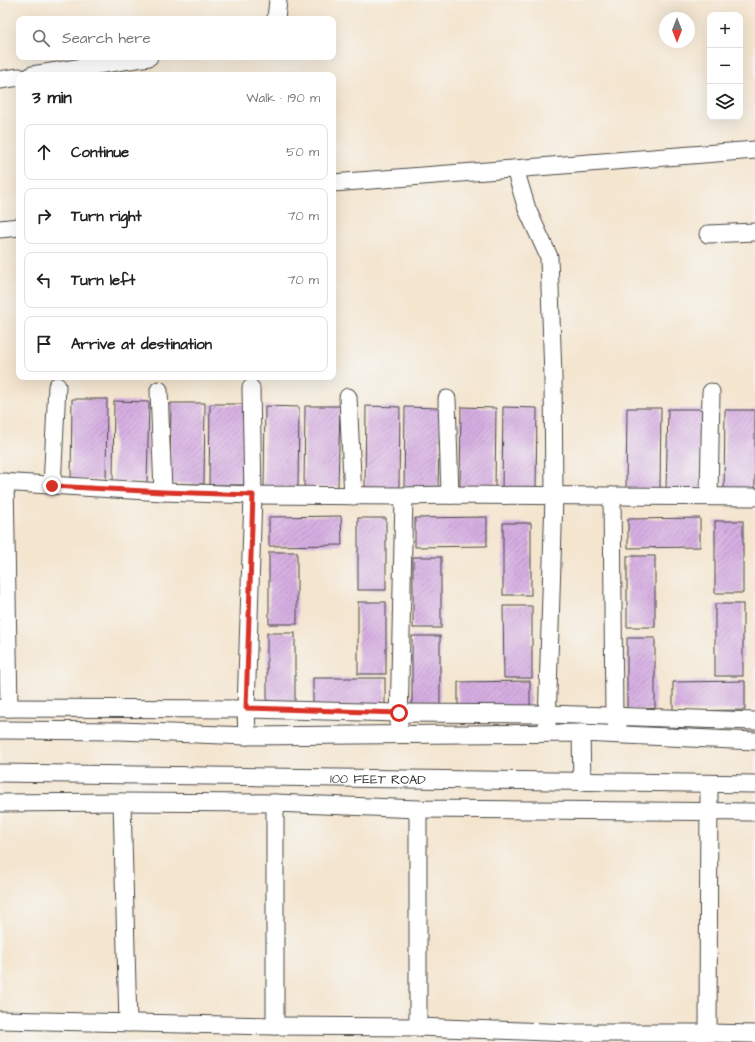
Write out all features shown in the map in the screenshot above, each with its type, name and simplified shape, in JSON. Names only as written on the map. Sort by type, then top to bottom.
[{"type":"street","points":[[276,16],[278,0]]},
{"type":"street","points":[[52,72],[130,60]]},
{"type":"street","points":[[0,80],[16,77]]},
{"type":"street","points":[[336,183],[755,150]]},
{"type":"street","points":[[515,169],[527,209],[549,257],[554,377],[554,496],[547,733]]},
{"type":"street","points":[[0,229],[16,226]]},
{"type":"street","points":[[708,234],[755,232]]},
{"type":"street","points":[[52,486],[57,386]]},
{"type":"street","points":[[247,736],[246,708],[253,495],[251,388]]},
{"type":"street","points":[[159,390],[163,492]]},
{"type":"street","points":[[709,496],[711,392]]},
{"type":"street","points":[[348,397],[353,496]]},
{"type":"street","points":[[447,399],[450,495]]},
{"type":"street","points":[[755,497],[253,495],[163,492],[2,482],[4,708],[246,708],[399,713],[548,714],[755,721]]},
{"type":"street","points":[[399,734],[404,496]]},
{"type":"street","points":[[612,496],[614,717],[620,735]]},
{"type":"street","points":[[0,730],[120,731],[247,736],[581,733],[755,741]]},
{"type":"street","points":[[581,733],[582,782]]},
{"type":"street","name":"100 FEET ROAD","points":[[0,773],[755,784]]},
{"type":"street","points":[[708,1033],[709,784]]},
{"type":"street","points":[[122,802],[128,1023]]},
{"type":"street","points":[[0,803],[275,803],[418,809],[755,812]]},
{"type":"street","points":[[275,803],[275,1026]]},
{"type":"street","points":[[418,809],[418,1027]]},
{"type":"street","points":[[0,1020],[275,1026],[418,1027],[571,1037],[708,1033],[755,1034]]},
{"type":"building","points":[[72,399],[107,399],[106,480],[71,480]]},
{"type":"building","points":[[114,401],[149,402],[147,483],[113,482]]},
{"type":"building","points":[[171,403],[205,403],[204,484],[170,484]]},
{"type":"building","points":[[210,404],[245,404],[244,485],[209,485]]},
{"type":"building","points":[[265,406],[299,407],[298,488],[264,487]]},
{"type":"building","points":[[305,406],[340,406],[338,487],[304,487]]},
{"type":"building","points":[[366,406],[400,407],[399,488],[365,487]]},
{"type":"building","points":[[405,407],[440,408],[438,489],[404,489]]},
{"type":"building","points":[[461,407],[496,408],[495,489],[460,489]]},
{"type":"building","points":[[503,407],[537,408],[536,489],[502,489]]},
{"type":"building","points":[[627,408],[661,408],[660,490],[626,489]]},
{"type":"building","points":[[668,409],[702,409],[701,491],[666,490]]},
{"type":"building","points":[[725,410],[755,410],[755,491],[724,491]]},
{"type":"building","points":[[341,516],[342,545],[269,546],[269,517]]},
{"type":"building","points":[[487,517],[487,546],[415,547],[415,518]]},
{"type":"building","points":[[358,518],[386,518],[386,590],[358,590]]},
{"type":"building","points":[[700,518],[700,547],[628,548],[628,519]]},
{"type":"building","points":[[715,521],[743,521],[743,593],[715,593]]},
{"type":"building","points":[[503,523],[531,523],[531,595],[503,595]]},
{"type":"building","points":[[269,552],[297,552],[297,624],[269,624]]},
{"type":"building","points":[[627,556],[655,556],[655,627],[627,627]]},
{"type":"building","points":[[413,557],[441,557],[441,628],[413,628]]},
{"type":"building","points":[[358,602],[386,602],[386,674],[358,674]]},
{"type":"building","points":[[715,604],[743,604],[743,676],[715,676]]},
{"type":"building","points":[[503,606],[532,606],[532,678],[504,678]]},
{"type":"building","points":[[267,633],[295,633],[295,705],[267,705]]},
{"type":"building","points":[[412,636],[440,636],[440,708],[412,708]]},
{"type":"building","points":[[627,638],[655,638],[655,710],[627,710]]},
{"type":"building","points":[[313,678],[385,678],[385,707],[313,707]]},
{"type":"building","points":[[530,681],[530,710],[458,710],[458,682]]},
{"type":"building","points":[[745,681],[745,710],[673,711],[673,682]]},
{"type":"route","points":[[52,486],[253,495],[246,708],[399,713]]}]
